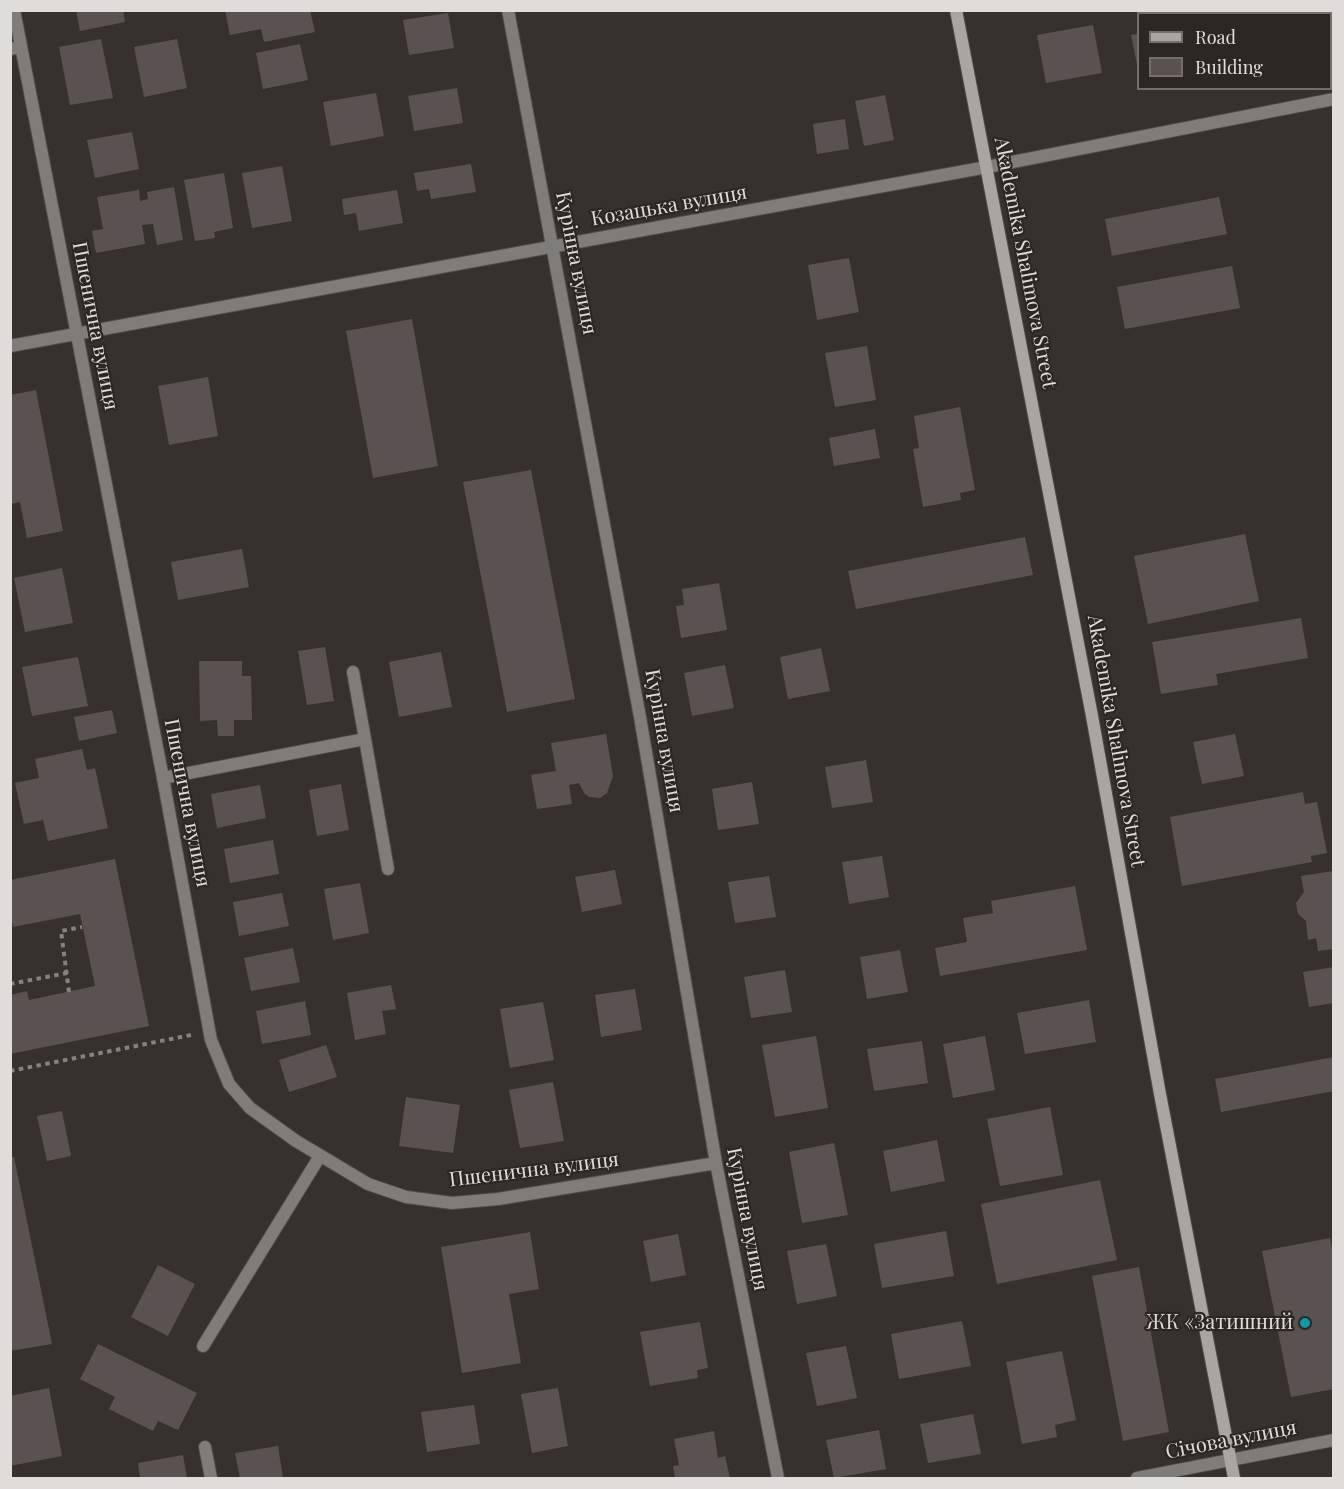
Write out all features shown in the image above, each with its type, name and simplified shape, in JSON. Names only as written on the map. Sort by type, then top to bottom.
[{"type":"main road","name":"Akademika Shalimova Street","points":[[956,10],[1092,716],[1160,1094],[1233,1479]]},
{"type":"street","name":"Пшенична вулиця","points":[[14,10],[16,48],[76,333],[163,778],[209,1032],[229,1084],[250,1108],[320,1156],[368,1184],[406,1197],[452,1203],[498,1199],[716,1164]]},
{"type":"street","name":"Курінна вулиця","points":[[508,10],[640,717],[716,1164],[778,1479]]},
{"type":"street","name":"Козацька вулиця","points":[[10,346],[987,168],[1334,99]]},
{"type":"street","points":[[353,672],[388,869]]},
{"type":"street","points":[[163,778],[365,739]]},
{"type":"street","points":[[203,1346],[320,1156]]},
{"type":"street","name":"Січова вулиця","points":[[1137,1479],[1334,1440]]},
{"type":"street","points":[[205,1447],[211,1479]]},
{"type":"path","points":[[69,992],[61,931],[82,927]]},
{"type":"path","points":[[10,984],[67,973]]},
{"type":"path","points":[[10,1071],[209,1032]]},
{"type":"building","points":[[76,10],[123,10],[125,22],[80,31]]},
{"type":"building","points":[[225,10],[310,10],[315,32],[264,42],[261,29],[230,35]]},
{"type":"building","points":[[1315,10],[1334,10],[1334,37],[1332,37],[1332,12],[1315,12]]},
{"type":"building","points":[[448,13],[454,48],[409,55],[403,20]]},
{"type":"building","points":[[1093,25],[1102,73],[1046,83],[1037,35]]},
{"type":"building","points":[[1137,34],[1137,64],[1131,35]]},
{"type":"building","points":[[101,39],[113,98],[70,105],[59,47]]},
{"type":"building","points":[[177,39],[187,88],[144,97],[134,47]]},
{"type":"building","points":[[300,44],[308,80],[263,89],[256,53]]},
{"type":"building","points":[[457,88],[463,123],[414,131],[408,96]]},
{"type":"building","points":[[376,93],[384,136],[331,146],[323,102]]},
{"type":"building","points":[[885,95],[894,140],[864,146],[855,101]]},
{"type":"building","points":[[845,119],[849,149],[817,154],[813,124]]},
{"type":"building","points":[[132,132],[139,169],[95,178],[87,140]]},
{"type":"building","points":[[471,164],[476,192],[431,199],[429,189],[417,191],[414,173]]},
{"type":"building","points":[[282,166],[292,221],[252,228],[242,173]]},
{"type":"building","points":[[224,173],[233,228],[214,232],[215,238],[195,241],[184,180]]},
{"type":"building","points":[[174,187],[183,240],[157,245],[153,224],[142,225],[145,244],[96,253],[92,231],[103,229],[97,197],[139,190],[140,201],[148,199],[147,192]]},
{"type":"building","points":[[397,190],[403,223],[359,231],[356,213],[344,215],[342,199]]},
{"type":"building","points":[[1219,197],[1227,234],[1112,256],[1105,219]]},
{"type":"building","points":[[849,258],[859,312],[817,320],[808,265]]},
{"type":"building","points":[[1232,266],[1240,308],[1125,329],[1117,287]]},
{"type":"building","points":[[412,319],[438,466],[373,478],[346,331]]},
{"type":"building","points":[[867,346],[876,400],[835,407],[825,353]]},
{"type":"building","points":[[208,377],[218,436],[169,445],[158,386]]},
{"type":"building","points":[[36,390],[63,531],[27,538],[20,502],[10,504],[10,395]]},
{"type":"building","points":[[960,407],[975,490],[960,493],[961,500],[923,507],[913,449],[919,448],[914,416]]},
{"type":"building","points":[[875,429],[880,458],[834,466],[829,438]]},
{"type":"building","points":[[531,470],[575,699],[507,712],[463,482]]},
{"type":"building","points":[[1245,534],[1259,601],[1148,624],[1134,556]]},
{"type":"building","points":[[1025,537],[1033,575],[856,609],[848,571]]},
{"type":"building","points":[[242,549],[249,587],[178,600],[171,562]]},
{"type":"building","points":[[62,568],[73,623],[25,632],[14,578]]},
{"type":"building","points":[[719,583],[727,630],[681,638],[676,606],[684,605],[682,589]]},
{"type":"building","points":[[1301,618],[1308,658],[1216,674],[1218,685],[1161,694],[1152,642]]},
{"type":"building","points":[[325,647],[334,701],[307,705],[298,651]]},
{"type":"building","points":[[821,648],[830,691],[788,699],[780,657]]},
{"type":"building","points":[[441,652],[452,707],[399,717],[389,662]]},
{"type":"building","points":[[78,657],[88,706],[32,716],[22,667]]},
{"type":"building","points":[[199,661],[242,661],[242,676],[251,676],[252,720],[234,720],[234,736],[218,736],[217,720],[200,721]]},
{"type":"building","points":[[725,665],[734,708],[692,716],[684,673]]},
{"type":"building","points":[[112,710],[117,733],[79,741],[74,717]]},
{"type":"building","points":[[606,734],[613,776],[607,793],[600,798],[589,797],[579,783],[569,785],[572,804],[537,809],[531,775],[556,771],[551,743]]},
{"type":"building","points":[[1235,734],[1244,776],[1202,784],[1193,742]]},
{"type":"building","points":[[82,749],[87,770],[95,768],[108,828],[48,841],[43,820],[24,824],[15,783],[39,778],[35,759]]},
{"type":"building","points":[[866,760],[873,802],[832,808],[825,767]]},
{"type":"building","points":[[752,782],[759,824],[718,830],[712,789]]},
{"type":"building","points":[[341,784],[349,830],[317,836],[309,790]]},
{"type":"building","points":[[260,785],[266,818],[217,828],[211,794]]},
{"type":"building","points":[[1303,792],[1305,804],[1317,802],[1327,853],[1311,856],[1312,862],[1182,886],[1170,817]]},
{"type":"building","points":[[273,840],[279,874],[230,883],[224,849]]},
{"type":"building","points":[[882,856],[889,897],[849,904],[842,862]]},
{"type":"building","points":[[115,859],[149,1026],[10,1054],[10,995],[27,991],[29,1000],[95,986],[80,914],[13,927],[10,914],[10,880]]},
{"type":"building","points":[[615,870],[622,904],[582,912],[575,877]]},
{"type":"building","points":[[1334,871],[1334,949],[1318,951],[1316,938],[1308,940],[1306,921],[1298,914],[1296,903],[1304,892],[1301,876]]},
{"type":"building","points":[[769,876],[776,917],[735,923],[728,882]]},
{"type":"building","points":[[360,883],[369,933],[333,940],[324,889]]},
{"type":"building","points":[[1075,886],[1087,950],[940,976],[935,948],[967,942],[963,918],[993,913],[991,901]]},
{"type":"building","points":[[282,893],[289,926],[239,936],[233,902]]},
{"type":"building","points":[[293,948],[300,982],[251,991],[244,958]]},
{"type":"building","points":[[900,950],[908,992],[867,999],[860,957]]},
{"type":"building","points":[[1334,967],[1334,1003],[1309,1007],[1303,972]]},
{"type":"building","points":[[785,970],[792,1012],[751,1018],[744,977]]},
{"type":"building","points":[[391,985],[396,1009],[382,1011],[386,1034],[355,1040],[347,993]]},
{"type":"building","points":[[635,989],[642,1030],[601,1037],[595,995]]},
{"type":"building","points":[[1089,1000],[1096,1042],[1025,1054],[1017,1013]]},
{"type":"building","points":[[305,1001],[311,1035],[262,1044],[256,1011]]},
{"type":"building","points":[[543,1002],[554,1060],[510,1068],[500,1009]]},
{"type":"building","points":[[816,1036],[828,1108],[775,1117],[762,1045]]},
{"type":"building","points":[[985,1036],[995,1090],[953,1098],[943,1044]]},
{"type":"building","points":[[922,1041],[928,1083],[874,1091],[867,1049]]},
{"type":"building","points":[[326,1045],[337,1077],[289,1092],[279,1060]]},
{"type":"building","points":[[1334,1057],[1334,1091],[1221,1112],[1215,1079]]},
{"type":"building","points":[[553,1082],[564,1141],[520,1148],[509,1090]]},
{"type":"building","points":[[406,1097],[460,1105],[453,1153],[399,1146]]},
{"type":"building","points":[[1050,1107],[1063,1175],[1000,1186],[987,1119]]},
{"type":"building","points":[[62,1111],[71,1156],[47,1161],[37,1116]]},
{"type":"building","points":[[937,1140],[945,1181],[891,1192],[883,1151]]},
{"type":"building","points":[[834,1143],[848,1215],[802,1223],[789,1152]]},
{"type":"building","points":[[10,1157],[14,1157],[52,1344],[10,1351]]},
{"type":"building","points":[[1100,1180],[1117,1260],[997,1284],[981,1204]]},
{"type":"building","points":[[946,1231],[954,1276],[882,1288],[874,1244]]},
{"type":"building","points":[[530,1232],[539,1289],[509,1294],[521,1363],[462,1373],[441,1247]]},
{"type":"building","points":[[678,1234],[686,1275],[651,1282],[643,1241]]},
{"type":"building","name":"ЖК «Затишний","points":[[1330,1238],[1334,1257],[1334,1389],[1291,1397],[1262,1251]]},
{"type":"building","points":[[826,1244],[837,1296],[797,1304],[787,1251]]},
{"type":"building","points":[[158,1265],[195,1284],[168,1336],[131,1317]]},
{"type":"building","points":[[1139,1267],[1169,1432],[1123,1441],[1092,1276]]},
{"type":"building","points":[[962,1321],[971,1366],[899,1379],[891,1334]]},
{"type":"building","points":[[700,1322],[708,1368],[697,1370],[698,1378],[650,1386],[640,1332]]},
{"type":"building","points":[[98,1344],[197,1393],[178,1430],[158,1421],[153,1431],[109,1409],[115,1397],[80,1379]]},
{"type":"building","points":[[846,1346],[857,1398],[817,1406],[806,1353]]},
{"type":"building","points":[[1062,1351],[1076,1420],[1055,1425],[1057,1437],[1022,1444],[1006,1362]]},
{"type":"building","points":[[49,1388],[62,1456],[10,1466],[10,1396]]},
{"type":"building","points":[[558,1388],[568,1446],[532,1453],[521,1394]]},
{"type":"building","points":[[474,1405],[480,1444],[427,1452],[421,1412]]},
{"type":"building","points":[[973,1414],[981,1454],[928,1463],[920,1424]]},
{"type":"building","points":[[879,1430],[886,1469],[834,1478],[826,1440]]},
{"type":"building","points":[[714,1431],[718,1458],[725,1456],[730,1478],[675,1478],[673,1466],[679,1465],[674,1439]]},
{"type":"building","points":[[278,1446],[283,1478],[240,1478],[235,1453]]},
{"type":"building","points":[[183,1455],[187,1478],[140,1478],[138,1463]]},
{"type":"place","name":"ЖК «Затишний","points":[[1305,1323]]}]
